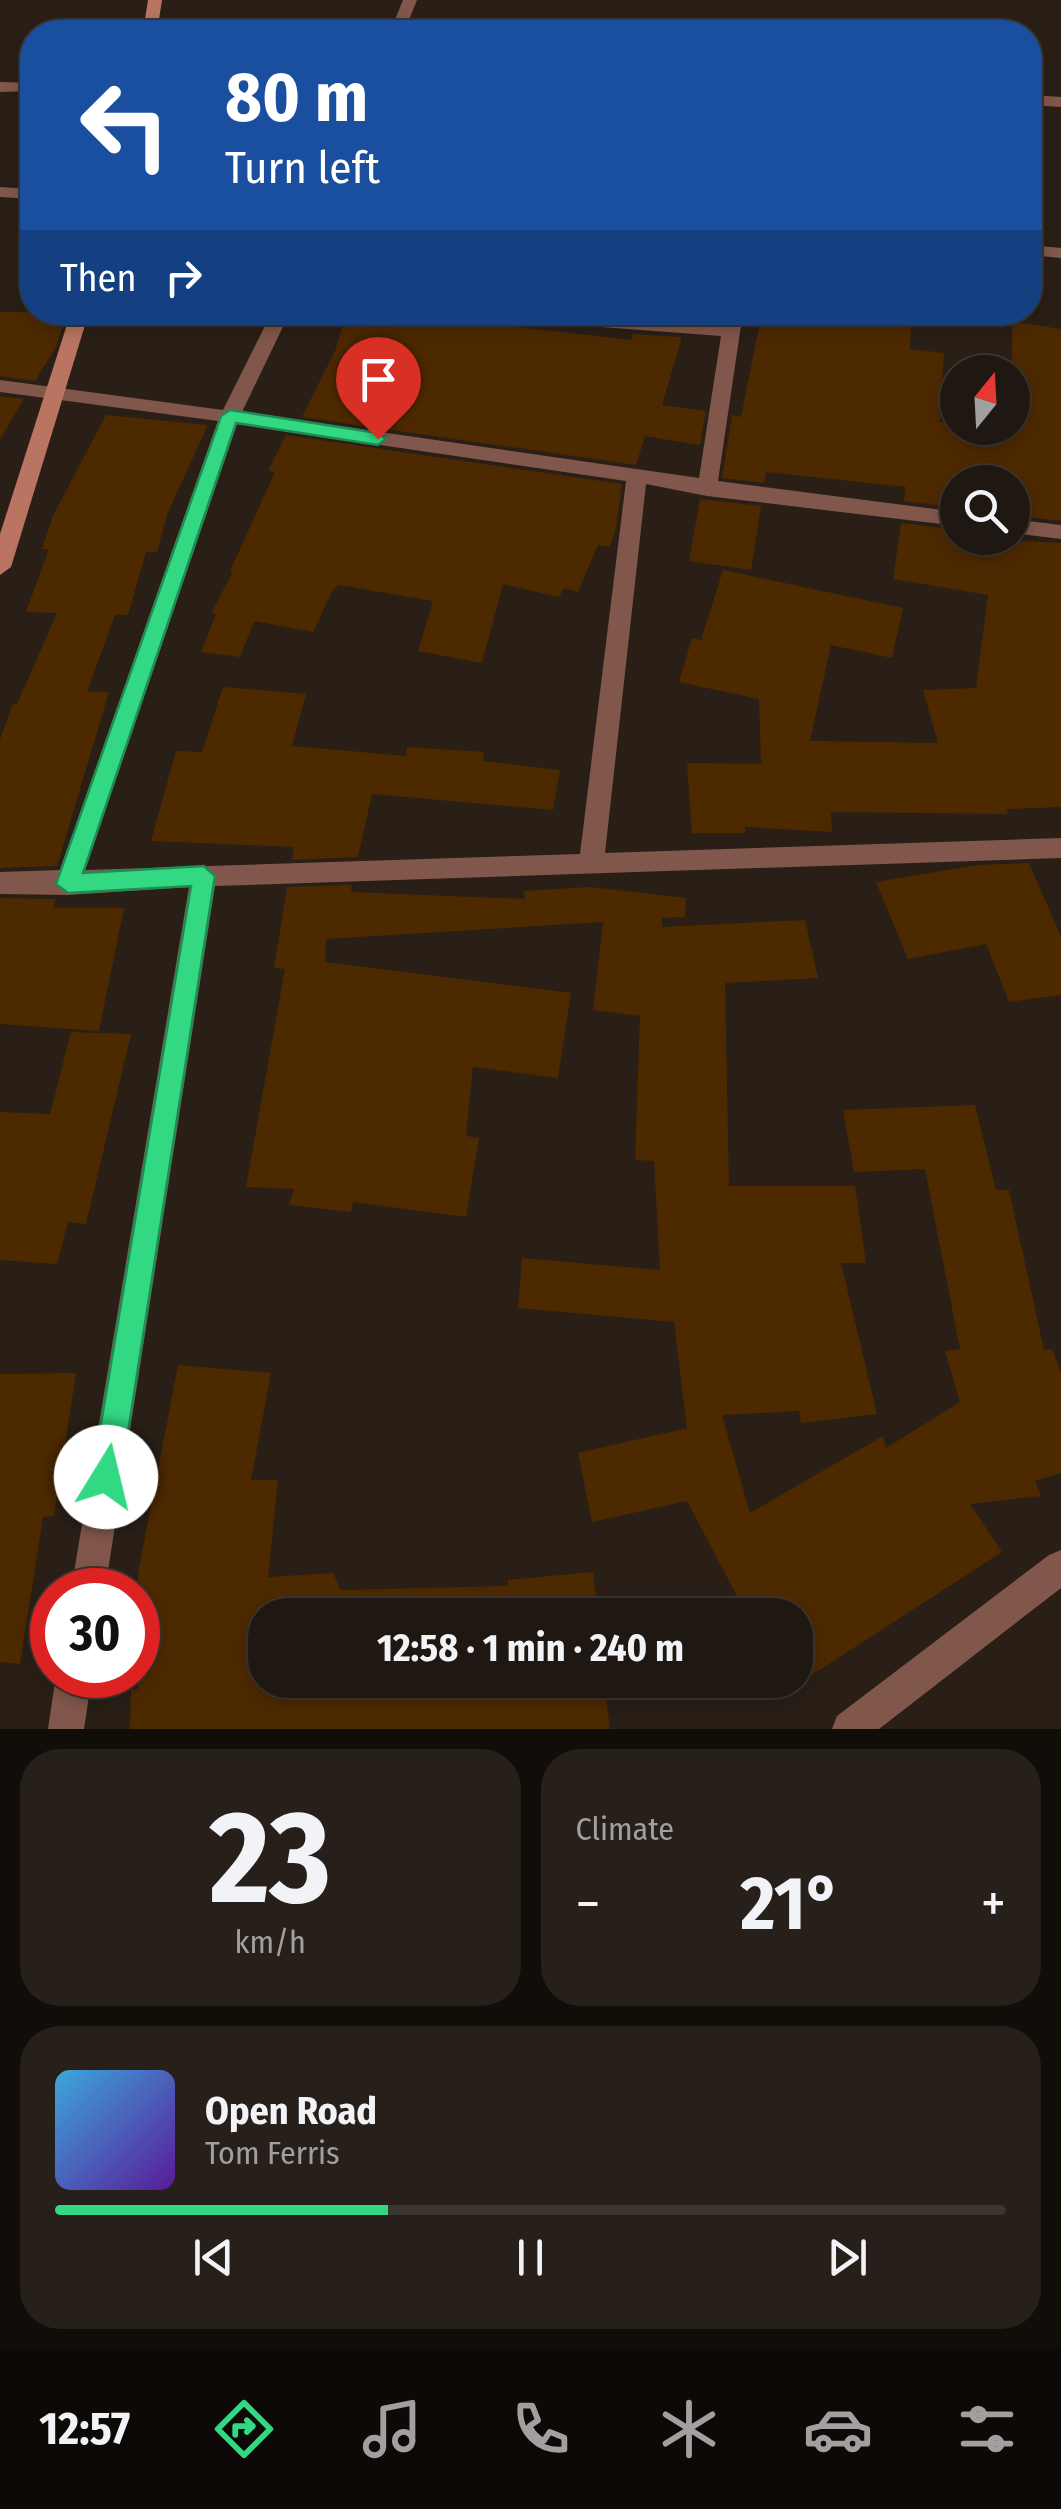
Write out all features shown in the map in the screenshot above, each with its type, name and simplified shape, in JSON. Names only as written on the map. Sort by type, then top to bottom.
[{"type":"street","points":[[0,567],[76,325]]},
{"type":"street","points":[[68,884],[230,416],[274,325]]},
{"type":"street","points":[[708,489],[733,325]]},
{"type":"street","points":[[0,386],[230,416],[636,479],[940,518]]},
{"type":"street","points":[[591,862],[636,479]]},
{"type":"street","points":[[1030,528],[1061,532]]},
{"type":"street","points":[[0,883],[68,884],[204,876],[1061,848]]},
{"type":"street","points":[[92,1568],[204,876]]},
{"type":"street","points":[[850,1729],[1061,1567]]},
{"type":"street","points":[[66,1729],[71,1698]]},
{"type":"building","points":[[0,312],[20,312],[20,325],[63,325],[56,347],[35,381],[0,376]]},
{"type":"building","points":[[343,325],[502,325],[631,340],[633,334],[682,337],[662,405],[706,411],[700,445],[645,436],[636,465],[302,417],[335,351]]},
{"type":"building","points":[[759,325],[911,325],[910,349],[944,353],[940,355],[940,445],[1030,445],[1030,355],[1012,355],[1012,325],[1061,329],[1061,521],[1030,517],[1030,465],[940,465],[940,506],[904,501],[906,487],[766,472],[764,483],[722,478],[732,415],[741,417]]},
{"type":"building","points":[[0,396],[24,399],[0,439]]},
{"type":"building","points":[[106,415],[208,425],[168,512],[157,552],[146,552],[128,615],[115,615],[87,692],[109,692],[57,866],[0,868],[0,740],[13,703],[17,704],[57,613],[26,612],[49,549],[42,549],[53,516]]},
{"type":"building","points":[[286,435],[622,484],[616,528],[610,547],[598,545],[578,592],[564,588],[559,597],[503,584],[482,663],[418,651],[433,601],[340,585],[334,588],[313,632],[254,621],[240,657],[201,652],[216,614],[211,613],[233,572],[230,571],[275,472],[268,471]]},
{"type":"building","points":[[700,499],[761,506],[751,570],[689,561]]},
{"type":"building","points":[[901,523],[940,528],[940,555],[1030,555],[1030,541],[1061,543],[1061,807],[1006,809],[1008,814],[831,812],[832,832],[745,827],[745,833],[692,833],[687,763],[761,764],[759,699],[679,682],[692,638],[701,640],[723,570],[903,608],[892,658],[831,645],[810,741],[938,743],[923,690],[976,688],[988,595],[893,579]]},
{"type":"building","points":[[223,687],[306,694],[292,746],[406,756],[407,747],[484,752],[483,761],[560,770],[553,810],[372,794],[358,857],[292,860],[294,847],[151,841],[176,751],[202,752]]},
{"type":"building","points":[[1029,863],[1061,937],[1061,995],[1009,1002],[986,944],[908,959],[876,882],[977,865]]},
{"type":"building","points":[[352,885],[351,892],[525,899],[524,891],[590,887],[686,898],[685,917],[662,918],[662,927],[805,920],[818,978],[725,983],[729,1186],[855,1186],[866,1263],[841,1263],[877,1414],[801,1423],[799,1411],[722,1415],[750,1513],[883,1436],[886,1448],[960,1402],[945,1351],[960,1349],[925,1169],[854,1172],[843,1110],[975,1105],[996,1190],[1009,1190],[1044,1350],[1052,1349],[1061,1372],[1061,1473],[1035,1481],[1041,1496],[970,1504],[1002,1552],[813,1674],[813,1598],[738,1598],[687,1501],[592,1522],[578,1453],[687,1428],[674,1322],[518,1308],[522,1258],[660,1270],[654,1161],[635,1160],[640,1016],[593,1010],[603,922],[326,939],[325,962],[571,993],[558,1078],[473,1067],[466,1136],[479,1138],[466,1217],[353,1202],[351,1212],[289,1205],[294,1189],[246,1187],[285,969],[274,968],[287,887]]},
{"type":"building","points":[[0,898],[56,899],[53,908],[124,908],[99,1031],[0,1024]]},
{"type":"building","points":[[71,1032],[131,1034],[86,1224],[68,1222],[57,1264],[0,1260],[0,1112],[50,1114]]},
{"type":"building","points":[[178,1365],[271,1373],[251,1480],[278,1480],[268,1577],[333,1573],[341,1590],[508,1586],[508,1580],[593,1572],[596,1598],[248,1598],[248,1698],[606,1698],[610,1729],[130,1729],[131,1698],[160,1698],[160,1568],[139,1568]]},
{"type":"building","points":[[76,1373],[54,1516],[43,1517],[35,1568],[30,1568],[30,1600],[20,1664],[0,1662],[0,1374]]},
{"type":"route","points":[[106,1477],[204,876],[68,884],[230,416],[378,439]]}]
